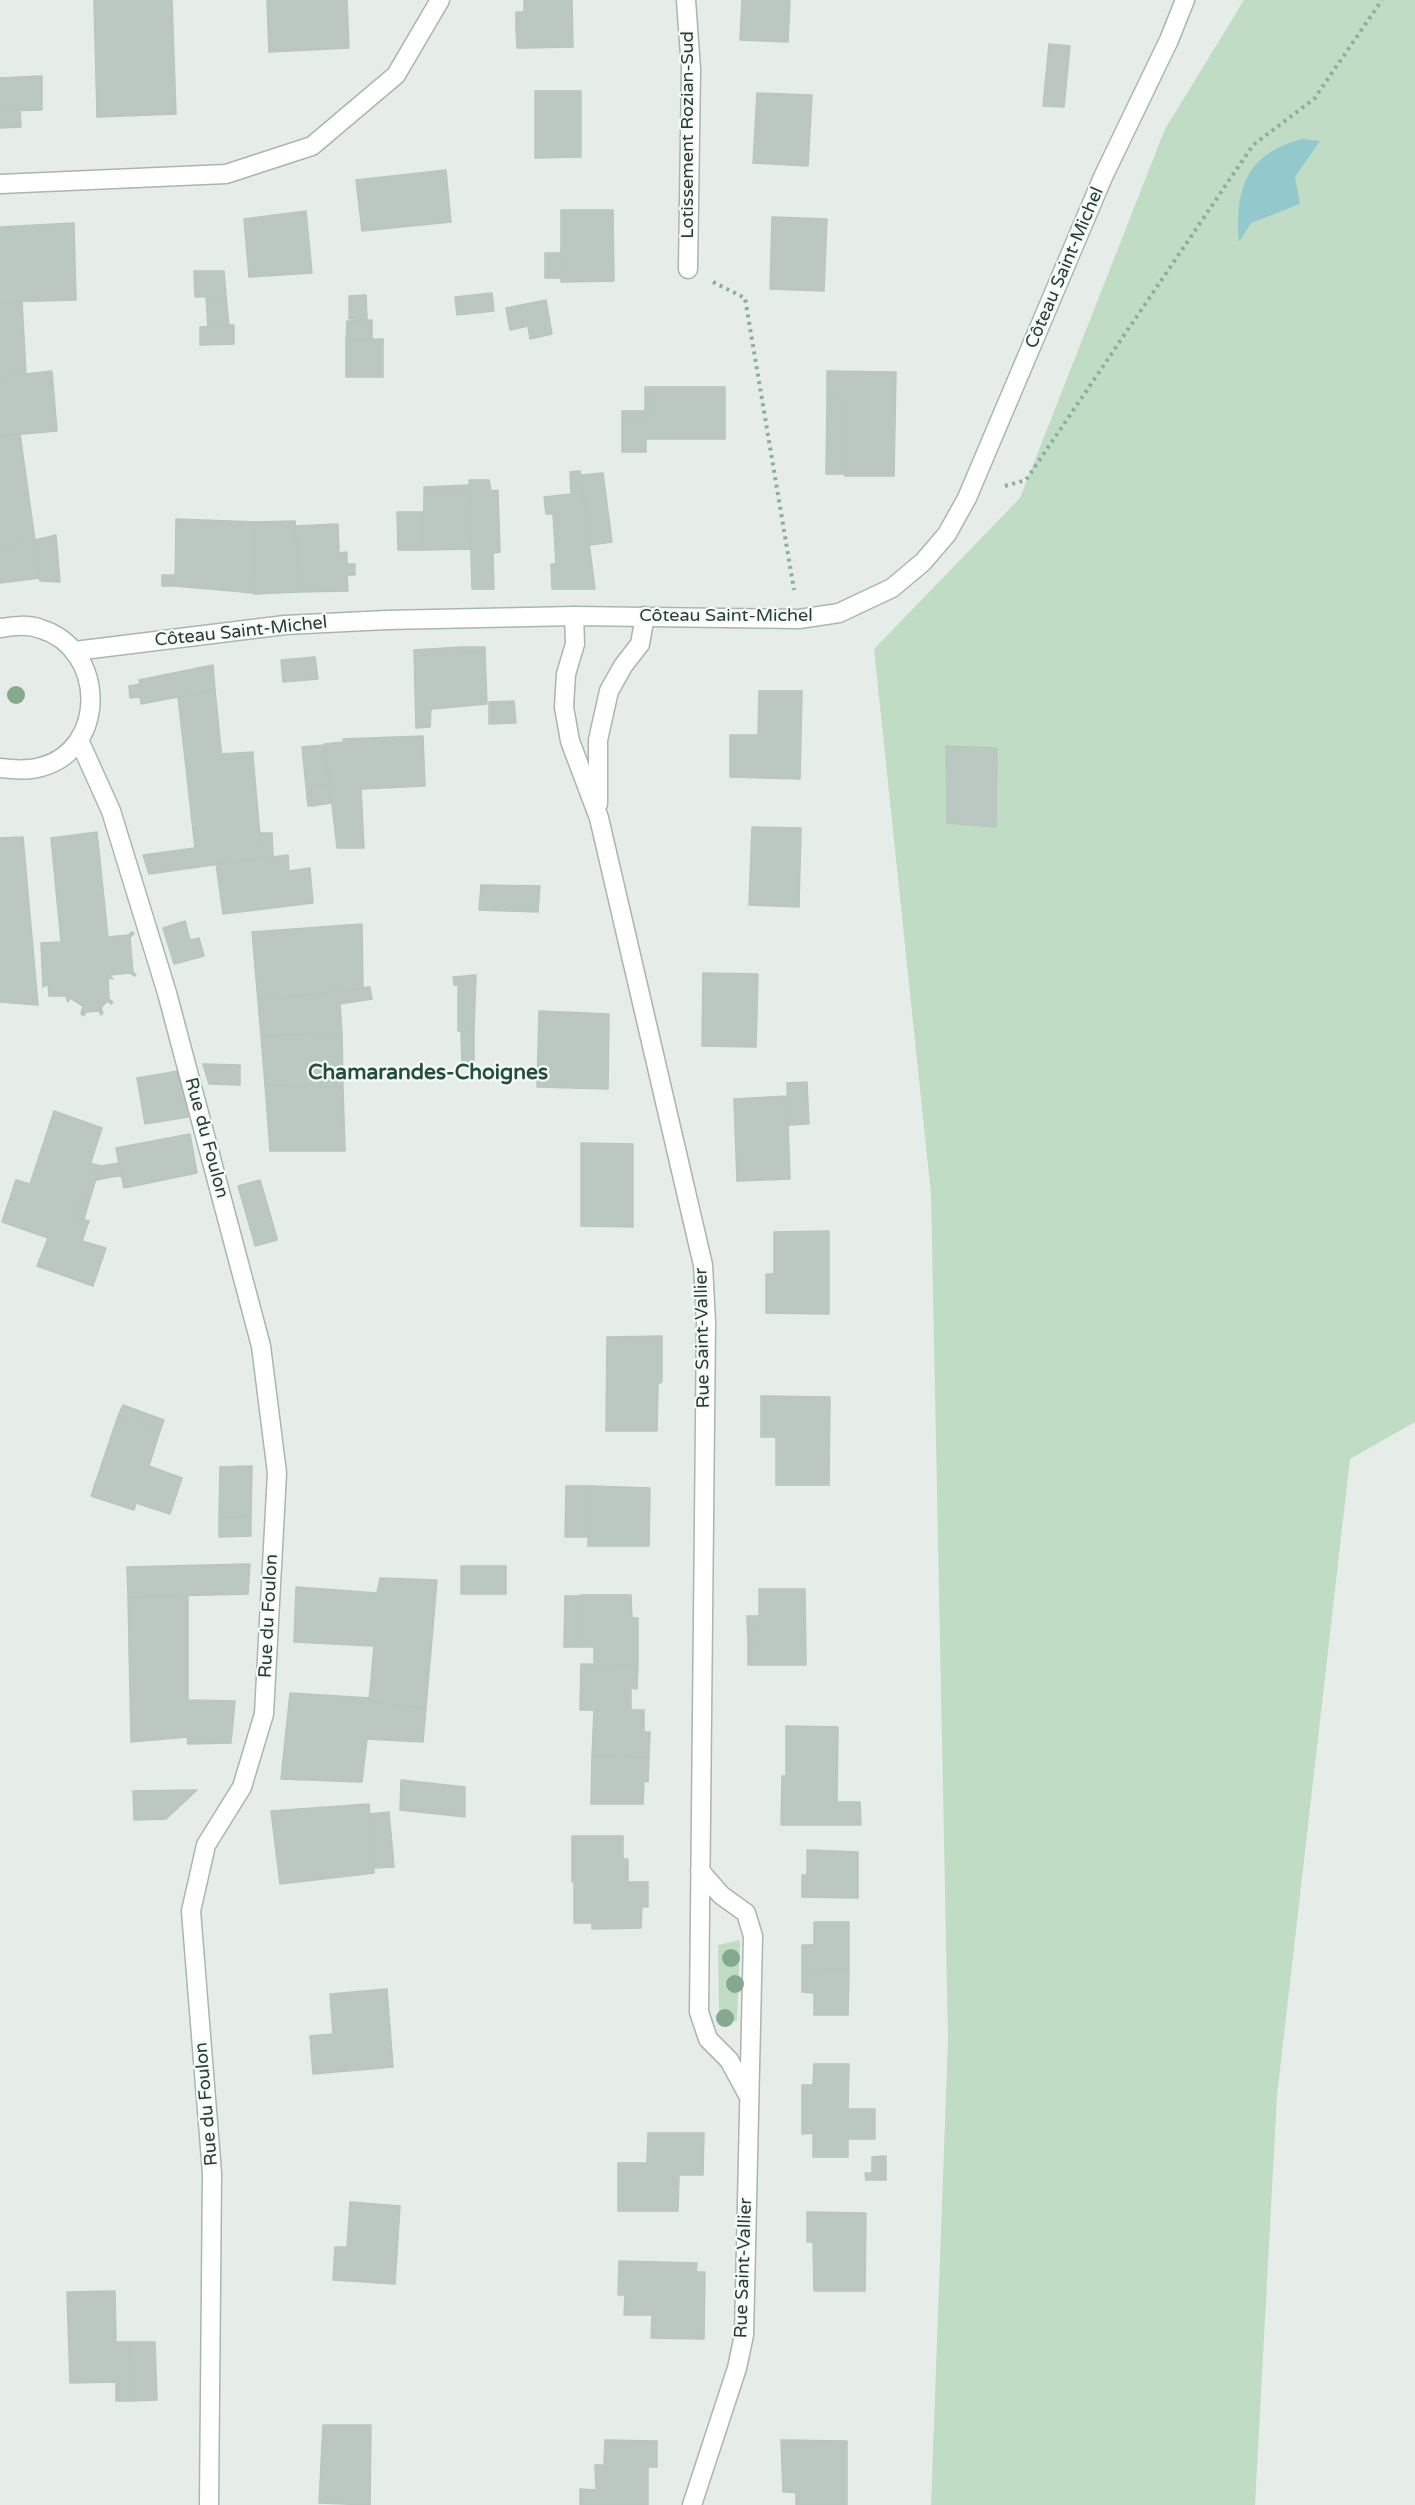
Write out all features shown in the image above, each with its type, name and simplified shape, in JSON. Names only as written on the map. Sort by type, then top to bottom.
[{"type":"street","points":[[0,184],[226,174],[312,146],[396,75],[440,0]]},
{"type":"street","name":"Lotissement Rozian-Sud","points":[[686,0],[691,69],[688,269]]},
{"type":"street","name":"Côteau Saint-Michel","points":[[75,651],[285,625],[387,620],[573,616],[799,619],[839,613],[892,588],[923,562],[947,534],[967,498],[1103,177],[1169,40],[1185,0]]},
{"type":"street","name":"Rue Saint-Vallier","points":[[573,616],[575,644],[566,674],[564,707],[570,741],[599,818],[703,1265],[706,1322],[699,2012],[708,2039],[729,2060],[748,2096]]},
{"type":"street","name":"Rue Saint-Vallier","points":[[599,818],[598,740],[609,691],[623,666],[640,644],[645,616]]},
{"type":"street","points":[[0,628],[21,626],[41,628],[59,637],[75,651],[87,672],[92,695],[89,718],[79,740],[63,756],[43,767],[20,770],[0,768]]},
{"type":"street","name":"Rue du Foulon","points":[[79,740],[111,811],[167,993],[261,1346],[277,1473],[264,1714],[242,1787],[206,1845],[191,1911],[212,2173],[208,2505]]},
{"type":"street","name":"Rue Saint-Vallier","points":[[692,2505],[737,2368],[744,2335],[753,1936],[746,1913],[722,1895],[700,1870]]},
{"type":"path","points":[[967,498],[1026,480],[1253,145],[1314,99],[1382,0]]},
{"type":"path","points":[[688,269],[745,298],[794,587]]},
{"type":"green space","points":[[1244,0],[1415,0],[1415,1422],[1350,1459],[1277,2096],[1255,2505],[931,2505],[948,2040],[931,1194],[874,649],[1020,498],[1165,129]]},
{"type":"green space","points":[[740,1940],[737,2021],[719,2023],[718,1945]]},
{"type":"water","points":[[1302,139],[1320,141],[1295,177],[1300,204],[1251,223],[1239,242],[1239,205],[1248,176],[1256,164],[1268,154]]},
{"type":"building","points":[[94,0],[172,0],[176,114],[97,117]]},
{"type":"building","points":[[267,0],[347,0],[349,48],[269,52]]},
{"type":"building","points":[[524,0],[572,0],[573,47],[525,48],[525,27],[516,27],[516,12],[524,12]]},
{"type":"building","points":[[742,0],[790,0],[788,42],[740,40]]},
{"type":"building","points":[[516,27],[525,27],[525,48],[517,48]]},
{"type":"building","points":[[1049,44],[1070,46],[1064,107],[1043,106]]},
{"type":"building","points":[[42,76],[42,110],[0,111],[0,78]]},
{"type":"building","points":[[535,91],[581,91],[581,157],[535,158]]},
{"type":"building","points":[[757,93],[812,95],[808,166],[753,163]]},
{"type":"building","points":[[20,110],[21,127],[0,128],[0,111]]},
{"type":"building","points":[[446,170],[451,222],[362,231],[356,180]]},
{"type":"building","points":[[561,210],[613,210],[614,281],[561,282]]},
{"type":"building","points":[[306,211],[312,273],[249,277],[244,219]]},
{"type":"building","points":[[772,217],[827,219],[824,291],[770,289]]},
{"type":"building","points":[[74,223],[76,300],[0,302],[0,227]]},
{"type":"building","points":[[545,253],[561,253],[561,278],[545,278]]},
{"type":"building","points":[[194,271],[224,271],[226,296],[195,297]]},
{"type":"building","points":[[492,293],[494,311],[457,315],[455,297]]},
{"type":"building","points":[[366,295],[367,319],[349,319],[349,296]]},
{"type":"building","points":[[206,296],[226,296],[229,326],[208,327]]},
{"type":"building","points":[[546,300],[552,334],[530,339],[528,326],[510,330],[506,308]]},
{"type":"building","points":[[22,301],[26,374],[0,377],[0,302]]},
{"type":"building","points":[[372,320],[372,340],[346,340],[347,321]]},
{"type":"building","points":[[234,325],[234,344],[200,345],[200,327]]},
{"type":"building","points":[[383,339],[383,377],[346,377],[346,340]]},
{"type":"building","points":[[52,371],[57,431],[0,436],[0,377]]},
{"type":"building","points":[[827,371],[896,372],[894,476],[845,476],[846,400],[827,399]]},
{"type":"building","points":[[645,387],[652,387],[652,417],[645,417]]},
{"type":"building","points":[[652,387],[725,387],[725,439],[646,439],[646,452],[622,452],[622,417],[652,417]]},
{"type":"building","points":[[827,399],[846,400],[845,474],[826,474]]},
{"type":"building","points":[[622,411],[645,411],[645,417],[622,417]]},
{"type":"building","points":[[20,434],[35,540],[0,547],[0,436]]},
{"type":"building","points":[[580,471],[595,589],[552,589],[551,564],[556,564],[553,514],[546,514],[544,497],[571,494],[570,472]]},
{"type":"building","points":[[603,473],[612,542],[590,545],[581,475]]},
{"type":"building","points":[[469,480],[489,480],[491,491],[498,490],[500,552],[493,553],[494,589],[472,589]]},
{"type":"building","points":[[469,485],[469,495],[424,495],[424,487]]},
{"type":"building","points":[[424,495],[469,495],[471,549],[423,550]]},
{"type":"building","points":[[397,512],[423,512],[423,550],[398,550]]},
{"type":"building","points":[[176,519],[256,522],[254,593],[175,586]]},
{"type":"building","points":[[295,521],[299,592],[254,594],[256,522]]},
{"type":"building","points":[[338,524],[339,553],[347,552],[347,564],[355,564],[355,575],[347,575],[348,591],[299,592],[295,526]]},
{"type":"building","points":[[56,535],[60,582],[40,581],[35,540]]},
{"type":"building","points":[[35,540],[40,578],[0,583],[0,547]]},
{"type":"building","points":[[162,575],[175,575],[175,586],[162,586]]},
{"type":"building","points":[[461,647],[460,653],[485,652],[487,704],[431,709],[430,727],[416,728],[414,650]]},
{"type":"building","points":[[461,647],[485,647],[485,652],[460,653]]},
{"type":"building","points":[[315,657],[318,679],[283,682],[281,660]]},
{"type":"building","points":[[213,665],[215,690],[141,704],[140,697],[130,698],[129,686],[140,684],[139,680]]},
{"type":"building","points":[[215,690],[222,759],[253,757],[262,858],[149,874],[143,855],[195,848],[178,697]]},
{"type":"building","points":[[759,691],[802,691],[800,779],[730,777],[730,735],[758,735]]},
{"type":"building","points":[[514,701],[516,723],[489,724],[489,702]]},
{"type":"building","points":[[423,736],[425,786],[361,789],[364,848],[337,848],[325,744],[343,742],[343,739]]},
{"type":"building","points":[[325,745],[329,784],[311,787],[312,806],[308,806],[302,747]]},
{"type":"building","points":[[946,746],[997,748],[996,827],[947,823]]},
{"type":"building","points":[[253,752],[253,757],[222,759],[221,754]]},
{"type":"building","points":[[329,784],[331,803],[312,806],[311,787]]},
{"type":"building","points":[[752,827],[801,828],[799,907],[749,905]]},
{"type":"building","points":[[97,832],[108,937],[134,933],[130,938],[133,972],[136,975],[130,973],[109,975],[113,979],[108,978],[109,999],[113,1002],[111,1004],[107,1001],[101,1008],[103,1013],[101,1015],[99,1011],[86,1012],[84,1016],[81,1014],[83,1006],[70,998],[68,1002],[66,996],[49,996],[48,984],[43,987],[41,943],[61,942],[51,838]]},
{"type":"building","points":[[260,833],[272,833],[273,857],[262,858]]},
{"type":"building","points":[[23,837],[38,1005],[0,1002],[0,838]]},
{"type":"building","points":[[288,855],[289,871],[310,868],[313,903],[223,914],[216,864]]},
{"type":"building","points":[[481,885],[540,886],[538,912],[479,910]]},
{"type":"building","points":[[185,921],[190,940],[199,938],[204,956],[174,964],[163,928]]},
{"type":"building","points":[[362,924],[363,988],[258,1001],[252,932]]},
{"type":"building","points":[[703,973],[758,974],[756,1047],[702,1046]]},
{"type":"building","points":[[476,975],[474,1031],[458,1031],[458,985],[454,985],[453,977]]},
{"type":"building","points":[[370,987],[372,999],[340,1004],[342,1033],[261,1036],[258,1001]]},
{"type":"building","points":[[539,1011],[609,1014],[608,1089],[537,1087]]},
{"type":"building","points":[[461,1031],[474,1031],[474,1067],[462,1068]]},
{"type":"building","points":[[342,1033],[343,1087],[265,1085],[261,1036]]},
{"type":"building","points":[[203,1064],[240,1065],[240,1085],[209,1084]]},
{"type":"building","points":[[178,1071],[188,1117],[145,1124],[137,1078]]},
{"type":"building","points":[[807,1082],[809,1124],[788,1125],[787,1083]]},
{"type":"building","points":[[265,1085],[343,1087],[345,1151],[270,1151]]},
{"type":"building","points":[[787,1096],[790,1179],[737,1181],[734,1099]]},
{"type":"building","points":[[54,1111],[102,1128],[89,1168],[98,1172],[89,1202],[79,1198],[73,1216],[89,1221],[82,1241],[106,1248],[93,1286],[37,1266],[48,1238],[2,1222],[16,1180],[30,1184]]},
{"type":"building","points":[[190,1134],[197,1173],[124,1188],[116,1148]]},
{"type":"building","points":[[581,1143],[633,1144],[633,1227],[581,1226]]},
{"type":"building","points":[[90,1163],[101,1166],[119,1163],[122,1175],[96,1180],[98,1172],[89,1168]]},
{"type":"building","points":[[260,1180],[277,1238],[253,1238],[238,1186]]},
{"type":"building","points":[[79,1198],[89,1202],[84,1219],[73,1216]]},
{"type":"building","points":[[829,1231],[829,1314],[766,1313],[766,1274],[774,1274],[774,1232]]},
{"type":"building","points":[[253,1238],[277,1238],[277,1240],[255,1246]]},
{"type":"building","points":[[662,1336],[662,1382],[658,1384],[657,1431],[606,1431],[607,1337]]},
{"type":"building","points":[[761,1396],[830,1397],[829,1485],[776,1485],[776,1437],[761,1437]]},
{"type":"building","points":[[123,1405],[164,1420],[160,1431],[118,1416]]},
{"type":"building","points":[[118,1416],[160,1431],[149,1466],[182,1478],[170,1514],[136,1503],[134,1510],[91,1496]]},
{"type":"building","points":[[252,1466],[251,1516],[219,1518],[220,1467]]},
{"type":"building","points":[[566,1486],[589,1486],[589,1537],[565,1537]]},
{"type":"building","points":[[589,1486],[650,1488],[649,1546],[588,1546]]},
{"type":"building","points":[[251,1516],[251,1536],[219,1537],[219,1518]]},
{"type":"building","points":[[250,1564],[248,1594],[128,1597],[127,1567]]},
{"type":"building","points":[[461,1566],[506,1566],[506,1594],[461,1594]]},
{"type":"building","points":[[380,1578],[437,1580],[426,1708],[369,1702],[374,1646],[294,1642],[296,1587],[377,1593]]},
{"type":"building","points":[[759,1589],[805,1589],[806,1665],[748,1665],[748,1641],[759,1640]]},
{"type":"building","points":[[580,1595],[631,1595],[632,1618],[638,1618],[638,1665],[594,1664],[594,1641],[580,1641]]},
{"type":"building","points":[[188,1596],[188,1700],[235,1701],[231,1743],[188,1744],[187,1737],[131,1742],[128,1597]]},
{"type":"building","points":[[565,1596],[580,1596],[580,1641],[594,1641],[594,1647],[564,1647]]},
{"type":"building","points":[[747,1616],[759,1616],[759,1640],[748,1641]]},
{"type":"building","points":[[581,1664],[638,1665],[637,1689],[631,1688],[631,1710],[580,1710]]},
{"type":"building","points":[[290,1693],[370,1698],[369,1702],[426,1708],[423,1742],[367,1739],[362,1782],[281,1779]]},
{"type":"building","points":[[594,1710],[644,1710],[644,1732],[650,1732],[649,1757],[592,1756]]},
{"type":"building","points":[[786,1726],[838,1727],[837,1802],[860,1802],[861,1825],[781,1825],[782,1776],[786,1776]]},
{"type":"building","points":[[592,1756],[649,1757],[648,1782],[644,1781],[643,1804],[591,1804]]},
{"type":"building","points":[[401,1780],[465,1787],[465,1817],[400,1810]]},
{"type":"building","points":[[197,1790],[166,1819],[134,1820],[133,1791]]},
{"type":"building","points":[[369,1804],[374,1873],[280,1884],[271,1811]]},
{"type":"building","points":[[389,1812],[394,1867],[374,1868],[370,1814]]},
{"type":"building","points":[[572,1836],[623,1836],[623,1859],[628,1859],[628,1882],[572,1882]]},
{"type":"building","points":[[807,1850],[858,1852],[858,1898],[802,1897],[802,1875],[807,1875]]},
{"type":"building","points":[[574,1882],[648,1882],[648,1907],[642,1907],[641,1928],[592,1929],[592,1923],[574,1923]]},
{"type":"building","points":[[814,1922],[849,1922],[849,1969],[802,1968],[802,1945],[814,1945]]},
{"type":"building","points":[[802,1968],[849,1969],[848,2015],[814,2015],[814,1993],[802,1992]]},
{"type":"building","points":[[387,1989],[393,2067],[313,2074],[310,2036],[333,2034],[330,1994]]},
{"type":"building","points":[[814,2064],[849,2064],[848,2109],[802,2109],[802,2085],[813,2085]]},
{"type":"building","points":[[802,2109],[848,2109],[848,2157],[813,2157],[813,2133],[802,2134]]},
{"type":"building","points":[[848,2109],[875,2109],[875,2139],[848,2139]]},
{"type":"building","points":[[648,2133],[704,2133],[703,2175],[679,2175],[678,2211],[618,2211],[618,2163],[647,2163]]},
{"type":"building","points":[[886,2156],[886,2180],[866,2180],[865,2173],[872,2173],[872,2157]]},
{"type":"building","points":[[350,2202],[400,2206],[395,2284],[333,2280],[335,2247],[347,2247]]},
{"type":"building","points":[[807,2212],[866,2213],[865,2291],[814,2291],[813,2242],[807,2242]]},
{"type":"building","points":[[619,2261],[697,2263],[696,2272],[705,2272],[704,2339],[651,2338],[652,2315],[624,2315],[625,2295],[618,2295]]},
{"type":"building","points":[[115,2291],[116,2342],[129,2342],[131,2401],[116,2401],[116,2382],[70,2383],[67,2292]]},
{"type":"building","points":[[129,2342],[155,2342],[157,2400],[131,2401]]},
{"type":"building","points":[[323,2425],[371,2425],[370,2505],[319,2503]]},
{"type":"building","points":[[605,2440],[657,2441],[657,2467],[648,2467],[648,2505],[580,2505],[580,2489],[596,2490],[595,2465],[604,2465]]},
{"type":"building","points":[[781,2440],[847,2441],[847,2505],[805,2505],[805,2493],[783,2492]]},
{"type":"building","points":[[796,2493],[805,2493],[805,2505],[796,2505]]},
{"type":"district","name":"Chamarandes-Choignes","points":[[428,1073]]}]
